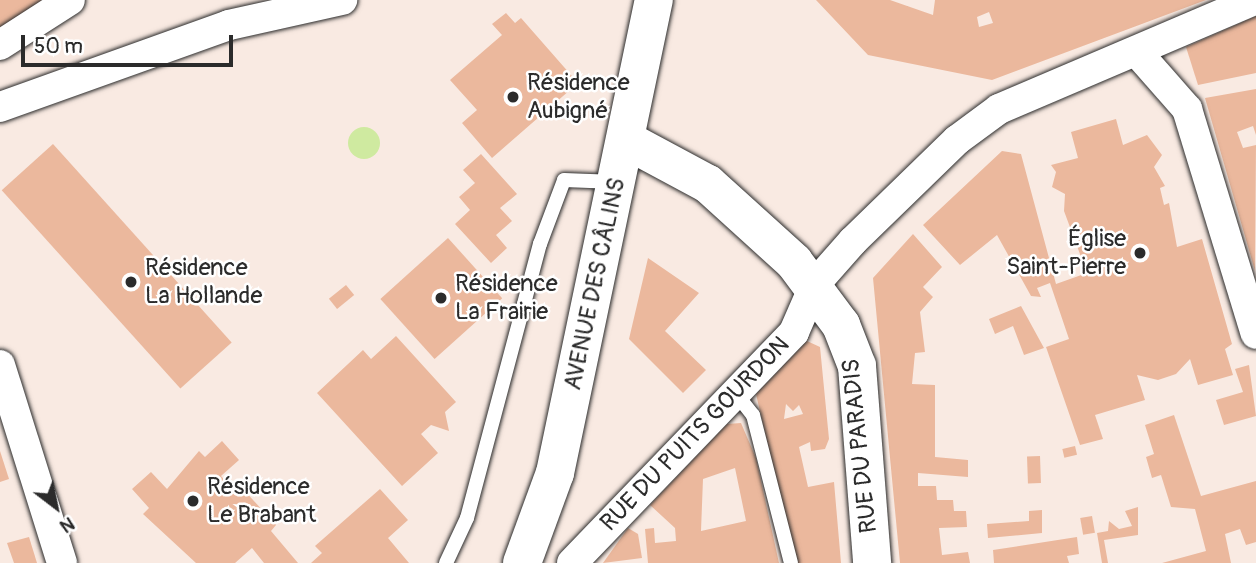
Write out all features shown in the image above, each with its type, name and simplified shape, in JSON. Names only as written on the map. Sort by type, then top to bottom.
[{"type":"main road","name":"AVENUE DES CÂLINS","points":[[522,563],[555,473],[654,0]]},
{"type":"main road","name":"RUE DU PARADIS","points":[[626,140],[708,184],[815,284],[857,366],[872,563]]},
{"type":"street","points":[[0,44],[70,0]]},
{"type":"street","points":[[0,107],[229,25],[342,0]]},
{"type":"street","name":"RUE DU PUITS GOURDON","points":[[572,563],[734,391],[794,332],[815,284],[989,115],[1254,0]]},
{"type":"street","points":[[1137,52],[1187,109],[1256,334]]},
{"type":"street","points":[[0,365],[62,563]]},
{"type":"lane","points":[[446,563],[471,506],[523,335],[540,244],[565,180],[617,182]]},
{"type":"lane","points":[[734,391],[753,415],[764,448],[791,563]]},
{"type":"green space","points":[[364,127],[375,132],[380,143],[375,154],[364,159],[353,154],[348,143],[353,132]]},
{"type":"building","points":[[0,0],[44,0],[0,32]]},
{"type":"building","points":[[816,0],[890,0],[933,15],[935,0],[1206,0],[992,80],[868,55]],"holes":[[[989,12],[993,23],[979,27],[977,17]]]},
{"type":"building","name":"Résidence Aubigné","points":[[506,13],[515,23],[521,18],[578,83],[492,158],[462,123],[477,110],[450,80],[502,35],[492,24]]},
{"type":"building","points":[[1256,16],[1256,73],[1198,85],[1186,47]]},
{"type":"building","points":[[1256,89],[1256,135],[1253,126],[1237,132],[1243,148],[1256,145],[1255,271],[1205,98]]},
{"type":"building","name":"Église Saint-Pierre","points":[[1116,119],[1123,145],[1147,135],[1162,155],[1154,167],[1165,186],[1160,188],[1164,205],[1169,203],[1177,247],[1202,239],[1232,344],[1225,349],[1233,375],[1198,385],[1190,359],[1176,374],[1158,380],[1137,375],[1145,400],[1095,415],[1103,439],[1080,445],[1046,347],[1069,339],[1050,283],[1037,288],[1041,297],[1031,296],[997,235],[960,265],[923,225],[1002,151],[1021,154],[1056,284],[1087,273],[1064,211],[1065,194],[1052,187],[1056,172],[1051,165],[1078,158],[1071,132]]},
{"type":"building","name":"Résidence La Hollande","points":[[53,144],[232,342],[180,389],[2,190]]},
{"type":"building","points":[[481,154],[517,194],[500,208],[512,221],[496,235],[507,248],[491,263],[455,224],[470,210],[459,197],[475,183],[463,170]]},
{"type":"building","points":[[913,234],[942,267],[923,287],[933,297],[920,312],[925,352],[915,353],[912,384],[935,385],[935,457],[968,460],[968,477],[918,473],[918,486],[936,486],[937,500],[953,500],[954,511],[966,511],[967,527],[939,528],[942,555],[968,552],[970,563],[900,563],[873,278]]},
{"type":"building","name":"Résidence La Frairie","points":[[448,238],[502,298],[435,359],[380,299]]},
{"type":"building","points":[[648,258],[699,293],[665,331],[706,370],[683,393],[629,339]]},
{"type":"building","points":[[346,285],[354,295],[337,309],[329,299]]},
{"type":"building","points":[[1021,306],[1044,348],[1024,355],[1013,326],[995,334],[989,319]]},
{"type":"building","points":[[396,336],[456,402],[445,412],[449,431],[431,425],[421,434],[438,453],[402,486],[317,393],[363,350],[371,359]]},
{"type":"building","points":[[807,341],[820,347],[829,439],[825,449],[811,451],[810,442],[799,447],[808,487],[834,482],[841,563],[795,563],[756,394]],"holes":[[[786,404],[793,411],[799,405],[803,414],[784,419]]]},
{"type":"building","points":[[1249,365],[1256,416],[1224,425],[1216,400],[1243,392],[1235,369]]},
{"type":"building","points":[[1174,415],[1201,496],[1256,481],[1256,542],[1246,545],[1240,529],[1225,534],[1231,563],[1162,563],[1206,551],[1195,509],[1171,507],[1161,475],[1152,478],[1146,457],[1154,454],[1145,425]]},
{"type":"building","points":[[741,423],[756,458],[779,563],[648,563],[645,529],[654,528],[655,543],[676,541],[675,528],[650,505],[727,424]],"holes":[[[735,468],[746,521],[701,531],[703,479]]]},
{"type":"building","name":"Résidence Le Brabant","points":[[222,441],[239,460],[221,476],[237,494],[243,489],[276,525],[271,531],[298,563],[264,563],[252,548],[235,563],[196,563],[143,514],[149,508],[132,489],[151,472],[167,489],[199,451],[205,457]]},
{"type":"building","points":[[1075,446],[1077,455],[1064,458],[1062,449]]},
{"type":"building","points":[[0,451],[9,479],[0,482]]},
{"type":"building","points":[[1027,456],[1040,456],[1041,483],[1028,483]]},
{"type":"building","name":"Résidence Le Brabant","points":[[380,489],[408,520],[388,538],[409,563],[311,563],[322,553],[315,546]]},
{"type":"building","points":[[1138,507],[1138,535],[1104,540],[1108,563],[1102,563],[1097,533],[1108,531],[1109,521],[1119,529],[1132,526],[1125,511]]},
{"type":"building","points":[[1042,510],[1042,533],[988,538],[987,524],[1029,521],[1029,511]]},
{"type":"building","points":[[1092,516],[1095,533],[1083,535],[1080,518]]},
{"type":"building","points":[[628,528],[638,534],[642,558],[603,563]]},
{"type":"building","points":[[29,537],[37,563],[14,563],[7,543]]},
{"type":"building","points":[[1077,537],[1079,554],[1067,556],[1069,563],[994,563],[993,550]]},
{"type":"place","name":"Résidence Aubigné","points":[[513,97]]},
{"type":"place","name":"Église Saint-Pierre","points":[[1140,253]]},
{"type":"place","name":"Résidence La Hollande","points":[[131,282]]},
{"type":"place","name":"Résidence La Frairie","points":[[441,298]]},
{"type":"place","name":"Résidence Le Brabant","points":[[193,501]]}]
